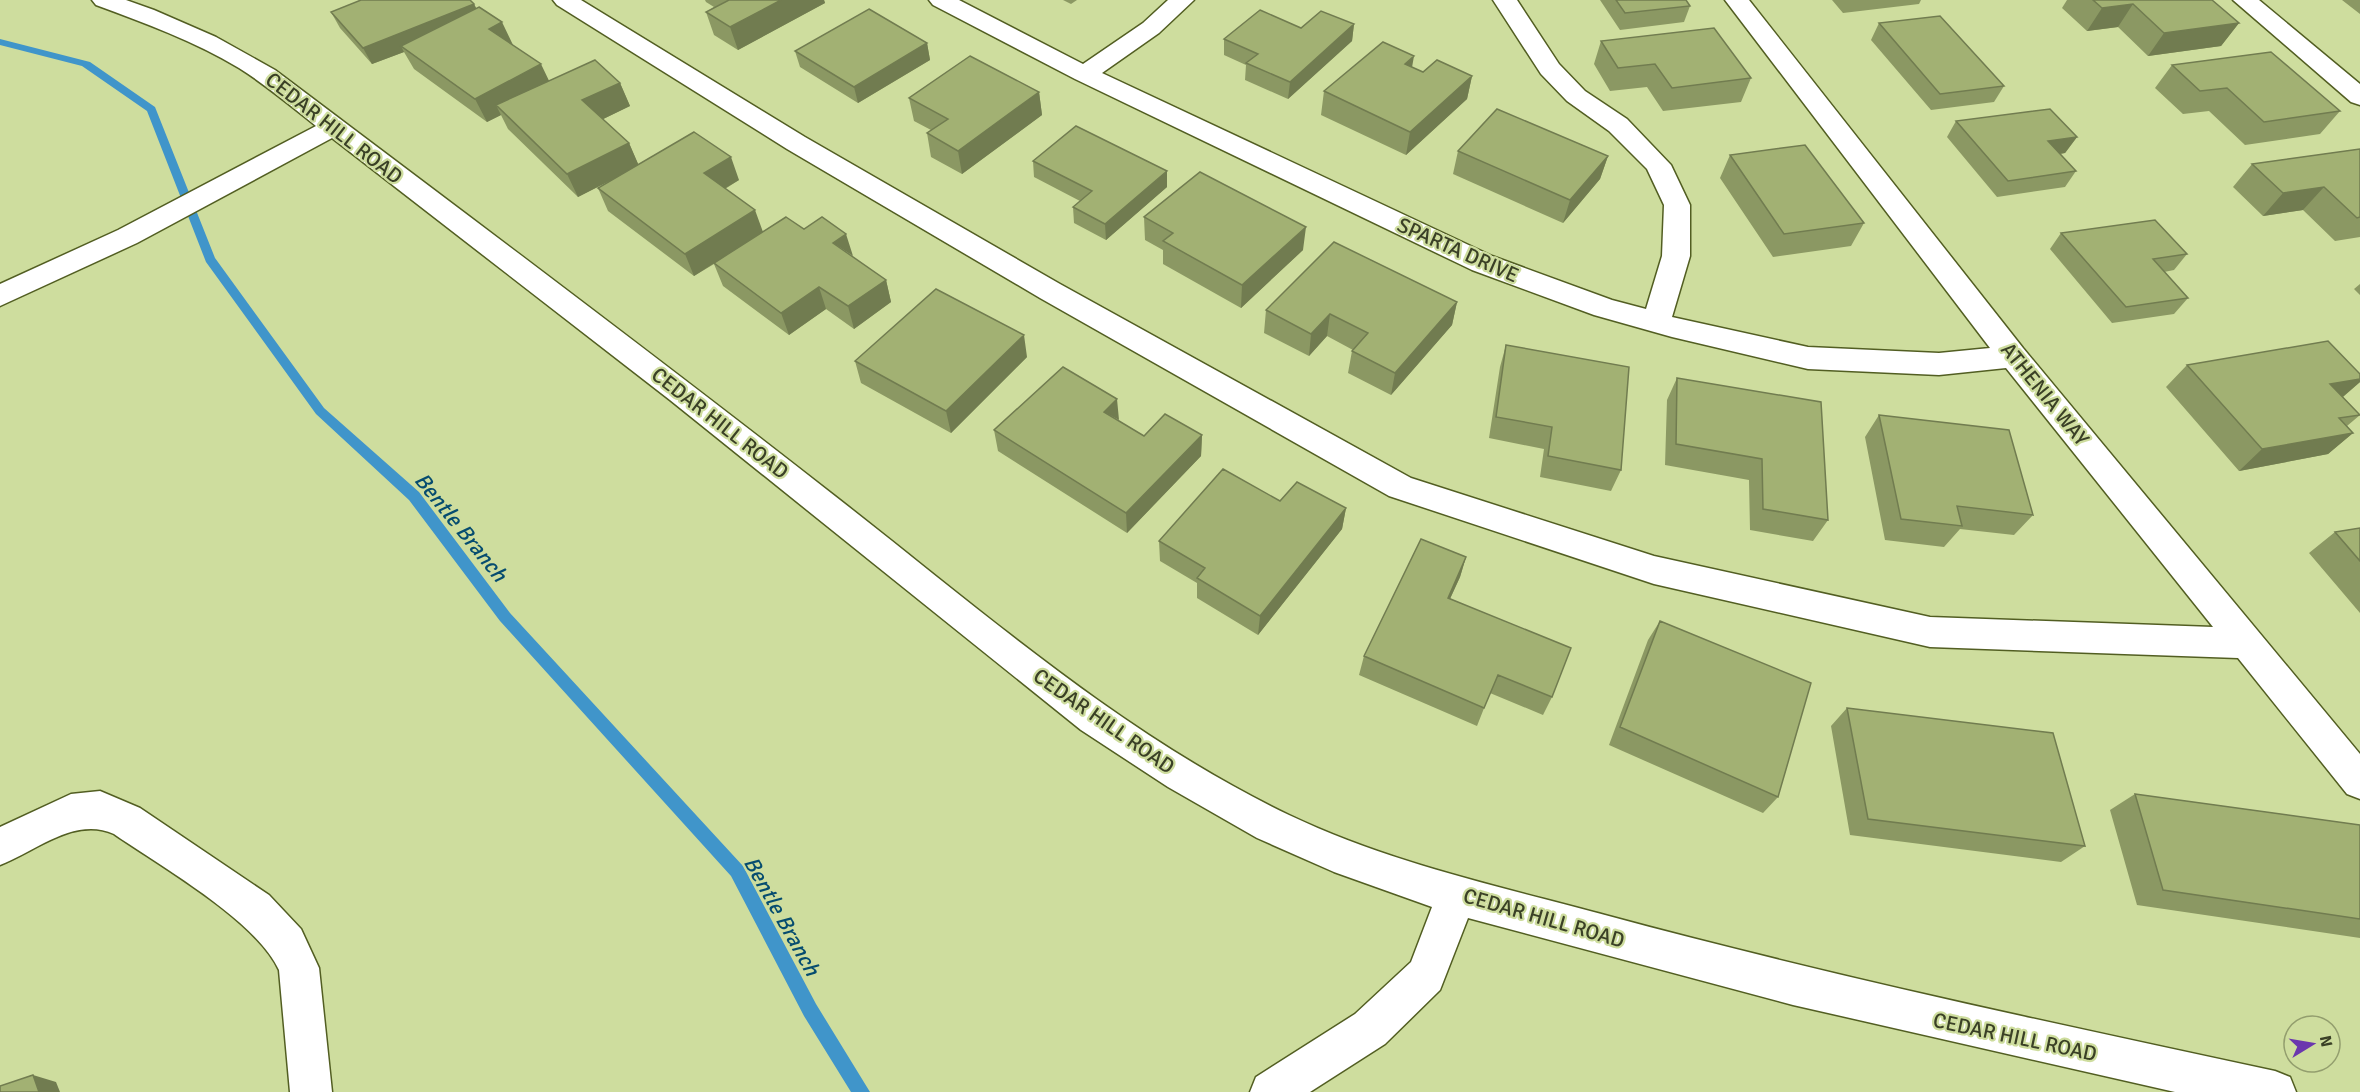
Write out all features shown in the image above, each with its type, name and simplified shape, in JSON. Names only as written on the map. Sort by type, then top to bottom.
[{"type":"street","name":"CEDAR HILL ROAD","points":[[104,0],[152,6],[232,53],[334,127],[681,392],[1103,726],[1162,765],[1242,812],[1334,854],[1457,894],[1762,978],[1936,1020],[2275,1092]]},
{"type":"street","points":[[565,0],[826,161],[1060,297],[1400,487],[1654,570],[1930,632],[2248,643]]},
{"type":"street","name":"SPARTA DRIVE","points":[[941,0],[1084,74],[1482,263],[1604,308],[1656,323],[1808,358],[1938,364],[2013,356]]},
{"type":"street","points":[[1084,74],[1151,28],[1182,0]]},
{"type":"street","points":[[1505,0],[1550,69],[1576,96],[1618,125],[1658,165],[1677,206],[1676,256],[1656,323]]},
{"type":"street","name":"ATHENIA WAY","points":[[1737,0],[2013,356],[2360,782]]},
{"type":"street","points":[[2245,0],[2360,97]]},
{"type":"street","points":[[0,296],[89,257],[216,192],[334,127]]},
{"type":"street","points":[[0,847],[71,812],[100,809],[127,820],[255,909],[287,943],[299,968],[311,1092]]},
{"type":"street","points":[[1271,1092],[1370,1029],[1426,976],[1457,894]]},
{"type":"building","points":[[361,0],[470,0],[474,4],[363,48],[331,12]]},
{"type":"building","points":[[729,0],[781,0],[730,27],[706,12]]},
{"type":"building","points":[[1616,0],[1686,0],[1690,6],[1625,13]]},
{"type":"building","points":[[2093,0],[2212,0],[2239,23],[2164,33],[2133,4],[2102,8]]},
{"type":"building","points":[[479,7],[502,22],[489,29],[541,64],[475,99],[401,46]]},
{"type":"building","points":[[869,9],[927,43],[854,87],[795,51]]},
{"type":"building","points":[[1260,10],[1301,28],[1321,11],[1354,24],[1290,82],[1246,63],[1258,54],[1224,39]]},
{"type":"building","points":[[1940,16],[2004,86],[1940,94],[1879,23]]},
{"type":"building","points":[[1714,28],[1751,78],[1672,88],[1655,64],[1618,68],[1601,41]]},
{"type":"building","points":[[1383,42],[1414,56],[1405,64],[1423,72],[1437,60],[1472,76],[1410,132],[1324,91]]},
{"type":"building","points":[[2271,52],[2340,111],[2264,122],[2227,88],[2200,91],[2172,65]]},
{"type":"building","points":[[970,56],[1039,92],[958,151],[927,133],[948,119],[909,98]]},
{"type":"building","points":[[595,60],[620,83],[582,100],[629,143],[567,174],[496,105]]},
{"type":"building","points":[[1497,109],[1608,156],[1570,200],[1458,151]]},
{"type":"building","points":[[2050,109],[2077,137],[2048,141],[2076,171],[2008,181],[1956,121]]},
{"type":"building","points":[[1076,126],[1167,171],[1105,224],[1073,207],[1092,191],[1033,161]]},
{"type":"building","points":[[694,132],[731,157],[704,173],[755,210],[685,254],[598,188]]},
{"type":"building","points":[[1805,145],[1864,223],[1784,234],[1730,155]]},
{"type":"building","points":[[2360,149],[2360,217],[2357,218],[2324,187],[2283,193],[2252,164]]},
{"type":"building","points":[[1200,172],[1306,227],[1242,285],[1163,241],[1173,233],[1144,217]]},
{"type":"building","points":[[786,217],[804,229],[822,217],[846,234],[833,243],[886,280],[848,306],[819,287],[781,313],[714,263]]},
{"type":"building","points":[[2155,220],[2187,254],[2153,259],[2188,298],[2126,307],[2061,233]]},
{"type":"building","points":[[1334,242],[1457,302],[1395,373],[1352,351],[1368,333],[1330,314],[1311,334],[1266,310]]},
{"type":"building","points":[[936,289],[1024,335],[946,411],[855,361]]},
{"type":"building","points":[[2328,341],[2360,374],[2360,379],[2330,384],[2360,415],[2339,418],[2353,433],[2262,449],[2187,365]]},
{"type":"building","points":[[1506,345],[1629,367],[1621,470],[1548,456],[1552,427],[1496,417]]},
{"type":"building","points":[[1063,367],[1117,399],[1104,412],[1144,436],[1165,414],[1202,435],[1126,513],[994,430]]},
{"type":"building","points":[[1677,378],[1821,402],[1828,520],[1763,509],[1762,459],[1676,444]]},
{"type":"building","points":[[1879,415],[2009,430],[2033,515],[1957,506],[1962,526],[1901,519]]},
{"type":"building","points":[[1223,469],[1280,501],[1297,482],[1346,508],[1260,616],[1197,578],[1205,568],[1159,541]]},
{"type":"building","points":[[2360,528],[2360,561],[2335,532]]},
{"type":"building","points":[[1421,539],[1466,557],[1448,598],[1571,648],[1552,697],[1498,675],[1484,708],[1364,656]]},
{"type":"building","points":[[1660,621],[1811,683],[1778,797],[1620,727]]},
{"type":"building","points":[[1847,708],[2053,733],[2085,846],[1868,819]]},
{"type":"building","points":[[2135,794],[2360,825],[2360,919],[2163,890]]},
{"type":"building","points":[[33,1075],[39,1092],[0,1092],[0,1086]]},
{"type":"waterway","name":"Bentle Branch","points":[[0,42],[86,64],[151,109],[210,259],[320,411],[414,496],[505,617],[737,871],[810,1010],[861,1092]]}]
